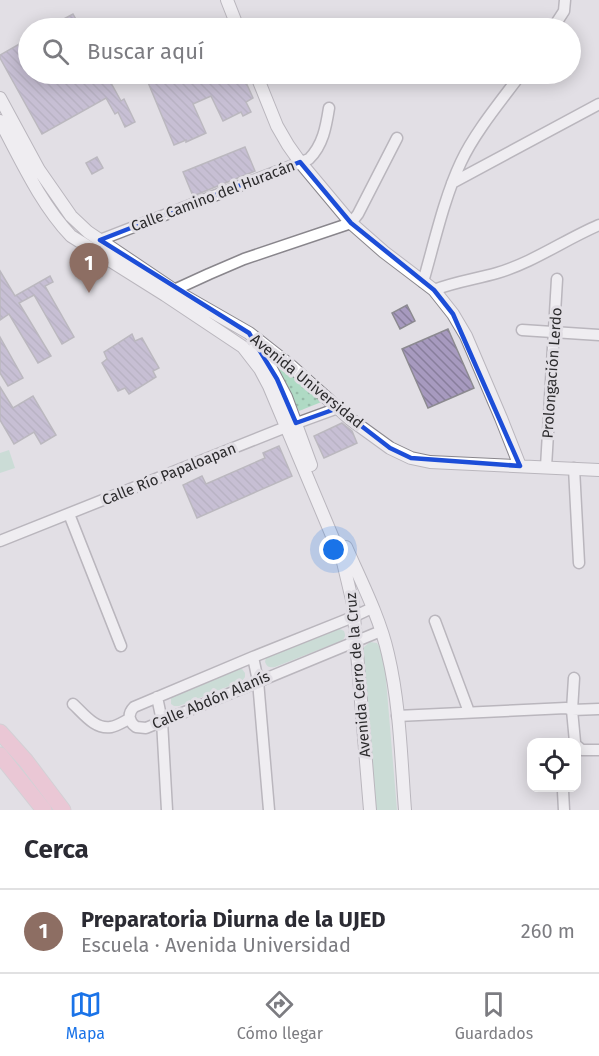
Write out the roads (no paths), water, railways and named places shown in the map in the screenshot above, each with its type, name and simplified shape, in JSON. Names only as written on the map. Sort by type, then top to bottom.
[{"type":"main road","points":[[0,732],[26,761],[63,810]]},
{"type":"main road","points":[[0,755],[41,807]]},
{"type":"street","points":[[227,0],[234,18]]},
{"type":"street","points":[[559,18],[564,11],[565,0]]},
{"type":"street","points":[[260,84],[277,126],[288,145],[351,223],[428,286],[453,314],[466,336],[520,466]]},
{"type":"street","points":[[428,286],[452,183],[469,148],[514,84]]},
{"type":"street","name":"Avenida Universidad","points":[[0,98],[39,170],[71,216],[88,232],[174,290],[249,333],[291,366],[338,408],[390,448],[411,458],[430,462],[599,470]]},
{"type":"street","points":[[452,183],[599,104]]},
{"type":"street","name":"Calle Camino del Huracán","points":[[99,240],[309,159],[322,141],[329,108]]},
{"type":"street","name":"Avenida Universidad","points":[[0,121],[45,202],[58,222],[71,236],[243,347]]},
{"type":"street","points":[[174,290],[244,259],[351,223],[358,214],[397,138]]},
{"type":"street","points":[[428,286],[497,273],[530,260],[599,225]]},
{"type":"street","name":"Prolongación Lerdo","points":[[546,467],[557,279]]},
{"type":"street","points":[[522,330],[599,335]]},
{"type":"street","name":"Avenida Cerro de la Cruz","points":[[249,333],[286,397],[291,425],[343,562],[353,604],[370,810]]},
{"type":"street","name":"Avenida Cerro de la Cruz","points":[[243,347],[260,369],[306,452],[381,631],[392,675],[405,810]]},
{"type":"street","name":"Calle Río Papaloapan","points":[[0,542],[338,408]]},
{"type":"street","points":[[574,468],[579,563]]},
{"type":"street","points":[[69,514],[121,646]]},
{"type":"street","name":"Calle Abdón Alanís","points":[[372,608],[132,708],[129,719],[133,725],[146,728],[381,631]]},
{"type":"street","points":[[435,621],[469,712]]},
{"type":"street","points":[[253,657],[258,681],[269,810]]},
{"type":"street","points":[[574,678],[572,710],[576,738]]},
{"type":"street","points":[[157,697],[162,721],[167,810]]},
{"type":"street","points":[[73,704],[100,727],[109,728],[129,719]]},
{"type":"street","points":[[397,716],[566,708],[572,710],[599,709]]},
{"type":"street","points":[[581,749],[599,750]]},
{"type":"street","points":[[563,792],[564,810]]},
{"type":"place","name":"Preparatoria Diurna de la UJED","points":[[89,293]]}]
